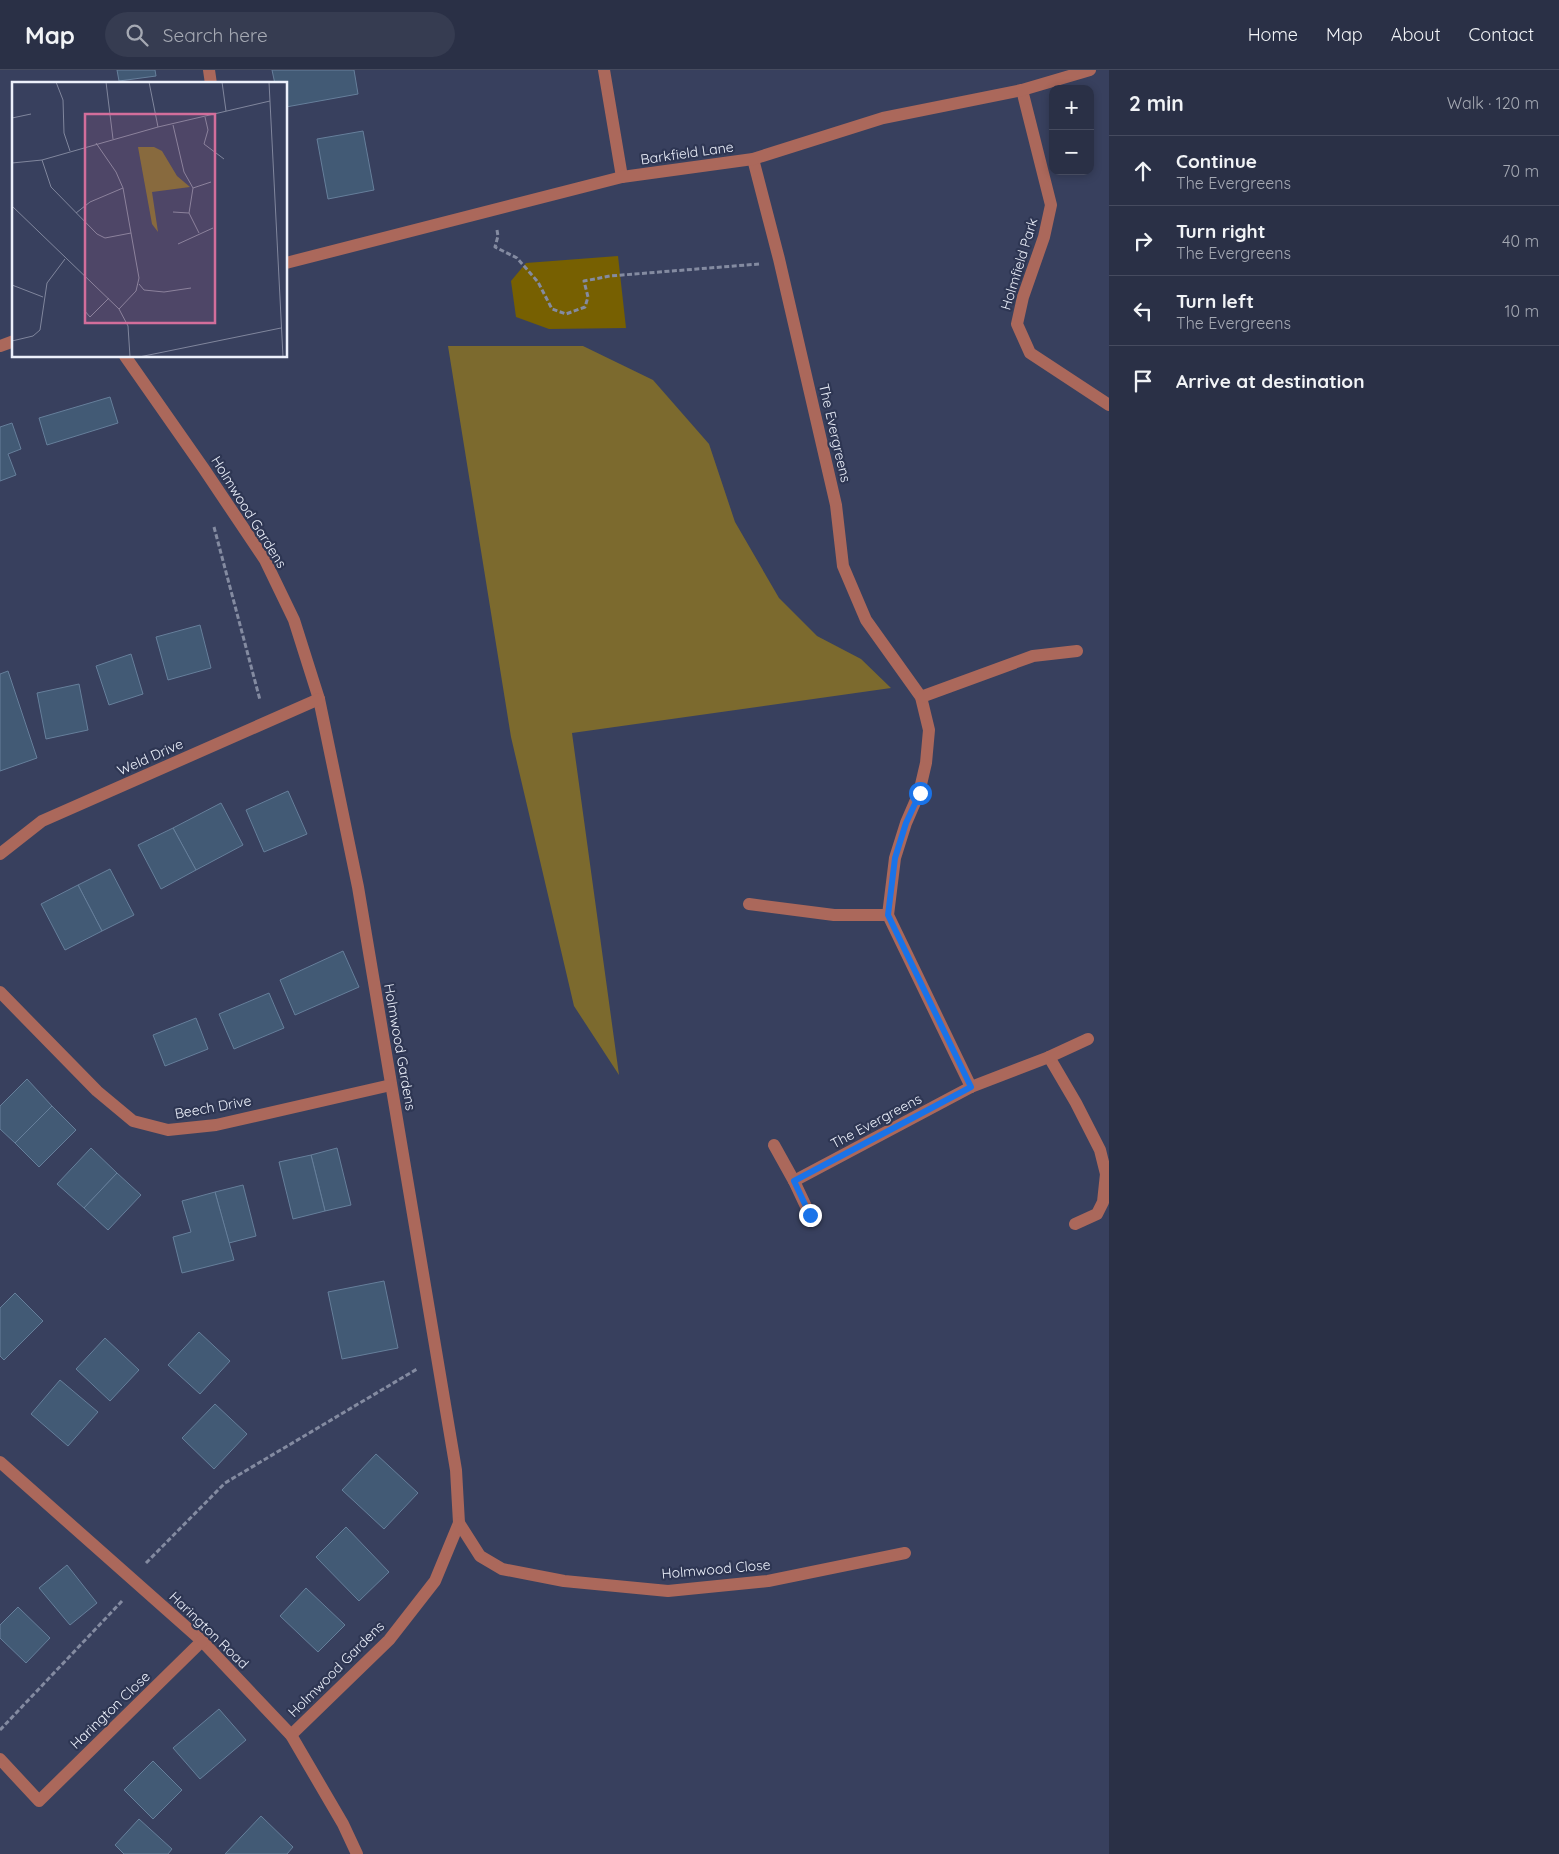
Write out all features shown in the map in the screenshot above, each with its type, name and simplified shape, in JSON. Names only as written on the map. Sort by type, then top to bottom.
[{"type":"street","points":[[604,70],[622,177]]},
{"type":"street","name":"Barkfield Lane","points":[[288,262],[622,177],[753,159],[883,118],[1022,90],[1090,70]]},
{"type":"street","name":"Holmfield Park","points":[[1022,90],[1052,205],[1044,237],[1022,297],[1017,324],[1030,353],[1109,405]]},
{"type":"street","name":"The Evergreens","points":[[753,159],[836,505],[843,566],[866,620],[921,697],[928,730],[926,763],[920,793],[906,823],[895,858],[888,915]]},
{"type":"street","points":[[0,346],[12,342]]},
{"type":"street","name":"Holmwood Gardens","points":[[126,358],[265,560],[294,620],[319,699],[358,887],[456,1470],[460,1523],[435,1581],[389,1640],[291,1735]]},
{"type":"street","points":[[921,697],[1033,656],[1077,651]]},
{"type":"street","name":"Weld Drive","points":[[0,854],[42,821],[319,699]]},
{"type":"street","points":[[749,904],[834,915],[888,915],[971,1087]]},
{"type":"street","name":"Beech Drive","points":[[0,992],[97,1091],[133,1121],[168,1130],[216,1125],[391,1085]]},
{"type":"street","name":"The Evergreens","points":[[794,1181],[971,1087],[1049,1057],[1088,1039]]},
{"type":"street","points":[[1049,1057],[1076,1103],[1100,1150],[1106,1174],[1103,1202],[1097,1214],[1075,1224]]},
{"type":"street","points":[[774,1145],[810,1215]]},
{"type":"street","name":"Harington Road","points":[[0,1462],[202,1641],[291,1735],[343,1824],[357,1854]]},
{"type":"street","name":"Holmwood Close","points":[[460,1523],[480,1556],[502,1569],[564,1581],[668,1591],[768,1581],[906,1553]]},
{"type":"street","name":"Harington Close","points":[[0,1760],[39,1801],[202,1641]]},
{"type":"path","points":[[492,210],[498,236],[495,247],[517,258],[538,282],[552,309],[566,314],[585,307],[588,297],[584,281],[610,276],[759,264],[778,259]]},
{"type":"path","points":[[213,523],[266,722]]},
{"type":"path","points":[[0,1730],[225,1483],[437,1357]]},
{"type":"shaded area","points":[[618,256],[626,328],[549,329],[516,317],[511,281],[526,263]]},
{"type":"shaded area","points":[[448,346],[583,346],[653,380],[709,444],[735,522],[779,598],[817,636],[861,659],[891,688],[572,733],[619,1075],[574,1006],[511,737]]},
{"type":"building","points":[[117,70],[155,70],[156,76],[119,81]]},
{"type":"building","points":[[272,70],[354,70],[358,94],[288,107],[288,82],[275,82]]},
{"type":"building","points":[[363,131],[374,190],[328,199],[317,139]]},
{"type":"building","points":[[110,397],[118,423],[47,445],[39,418]]},
{"type":"building","points":[[12,423],[21,449],[8,454],[16,475],[0,481],[0,427]]},
{"type":"building","points":[[200,625],[211,668],[168,680],[156,637]]},
{"type":"building","points":[[131,654],[143,694],[109,705],[96,666]]},
{"type":"building","points":[[8,671],[37,758],[0,771],[0,674]]},
{"type":"building","points":[[79,684],[88,730],[46,739],[37,693]]},
{"type":"building","points":[[288,791],[307,834],[264,852],[246,810]]},
{"type":"building","points":[[221,803],[243,845],[196,870],[173,828]]},
{"type":"building","points":[[173,828],[196,870],[161,889],[138,845]]},
{"type":"building","points":[[110,869],[134,915],[102,931],[78,885]]},
{"type":"building","points":[[78,885],[102,931],[65,950],[41,904]]},
{"type":"building","points":[[343,951],[359,987],[295,1015],[280,980]]},
{"type":"building","points":[[269,993],[284,1028],[234,1049],[219,1014]]},
{"type":"building","points":[[196,1018],[208,1049],[165,1066],[153,1035]]},
{"type":"building","points":[[27,1079],[52,1106],[15,1143],[0,1129],[0,1106]]},
{"type":"building","points":[[52,1106],[76,1130],[39,1167],[15,1143]]},
{"type":"building","points":[[91,1148],[117,1173],[84,1208],[57,1184]]},
{"type":"building","points":[[337,1148],[351,1205],[325,1211],[311,1155]]},
{"type":"building","points":[[311,1155],[325,1211],[293,1219],[279,1162]]},
{"type":"building","points":[[117,1173],[141,1195],[108,1230],[84,1208]]},
{"type":"building","points":[[243,1185],[256,1236],[229,1243],[215,1192]]},
{"type":"building","points":[[215,1192],[234,1260],[182,1273],[173,1237],[191,1232],[182,1201]]},
{"type":"building","points":[[384,1281],[398,1348],[342,1359],[328,1292]]},
{"type":"building","points":[[15,1293],[43,1321],[4,1360],[0,1356],[0,1308]]},
{"type":"building","points":[[199,1332],[230,1361],[200,1394],[168,1365]]},
{"type":"building","points":[[105,1338],[139,1370],[110,1401],[76,1369]]},
{"type":"building","points":[[60,1380],[98,1412],[68,1446],[31,1414]]},
{"type":"building","points":[[215,1404],[247,1434],[214,1469],[182,1438]]},
{"type":"building","points":[[376,1454],[418,1493],[384,1529],[342,1490]]},
{"type":"building","points":[[346,1527],[389,1572],[359,1601],[316,1557]]},
{"type":"building","points":[[67,1565],[97,1603],[70,1625],[39,1588]]},
{"type":"building","points":[[306,1588],[345,1625],[318,1652],[280,1616]]},
{"type":"building","points":[[18,1607],[50,1638],[26,1663],[0,1638],[0,1625]]},
{"type":"building","points":[[219,1709],[246,1740],[200,1779],[173,1748]]},
{"type":"building","points":[[153,1761],[182,1790],[153,1819],[124,1790]]},
{"type":"building","points":[[261,1816],[293,1847],[287,1854],[225,1854]]},
{"type":"building","points":[[139,1819],[172,1849],[168,1854],[124,1854],[115,1845]]},
{"type":"route","points":[[810,1215],[794,1181],[971,1087],[888,915],[895,858],[906,823],[920,793]]}]
